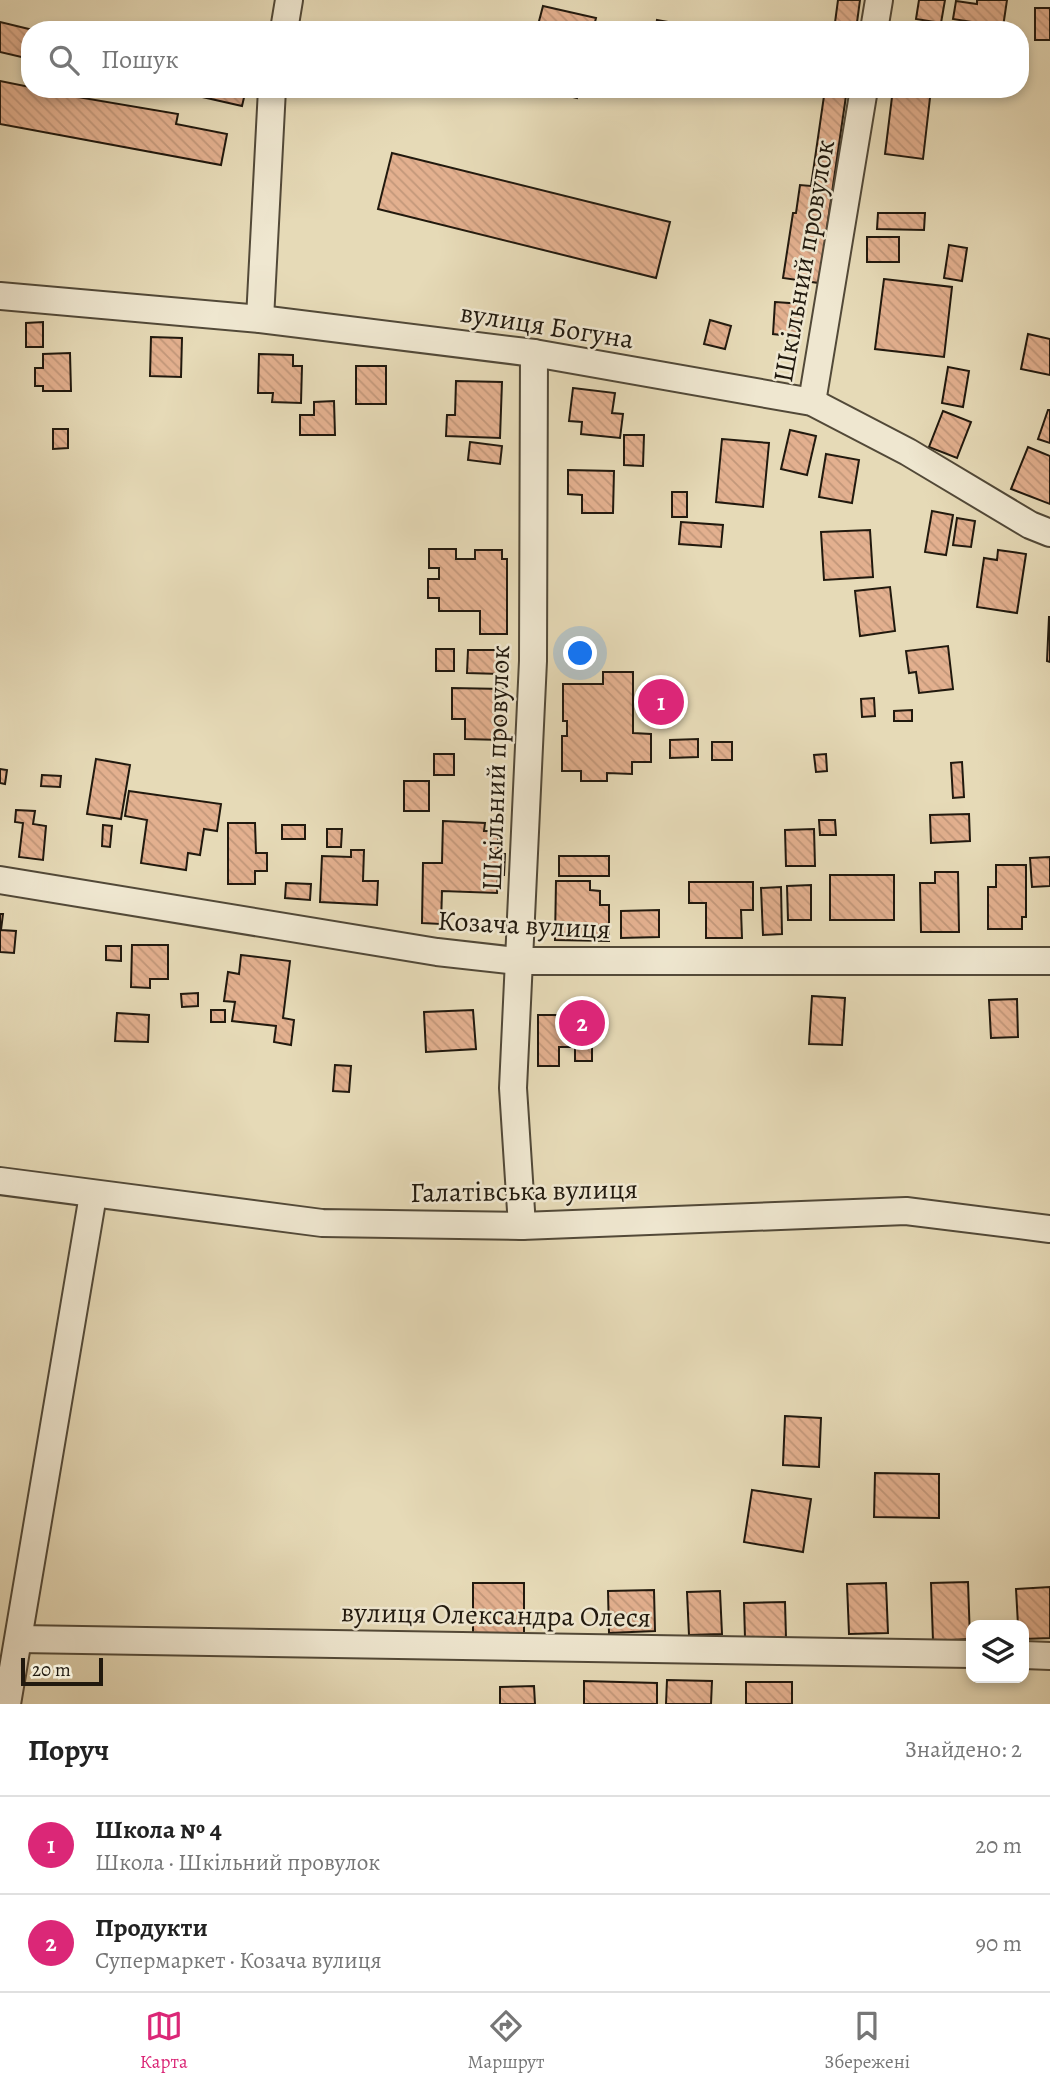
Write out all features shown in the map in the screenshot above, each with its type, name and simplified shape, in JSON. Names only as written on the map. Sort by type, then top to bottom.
[{"type":"street","points":[[286,21],[289,0]]},
{"type":"street","points":[[876,21],[880,0]]},
{"type":"street","points":[[260,319],[272,98]]},
{"type":"street","name":"Шкільний провулок","points":[[812,402],[863,98]]},
{"type":"street","name":"вулиця Богуна","points":[[0,296],[260,319],[534,353],[812,402],[908,452],[1030,525],[1050,533]]},
{"type":"street","name":"Шкільний провулок","points":[[522,1226],[513,1088],[533,662],[534,353]]},
{"type":"street","name":"Козача вулиця","points":[[0,880],[437,952],[517,961],[856,964],[1050,961]]},
{"type":"street","name":"Галатівська вулиця","points":[[0,1181],[322,1223],[522,1226],[906,1211],[1050,1229]]},
{"type":"street","points":[[8,1704],[93,1195]]},
{"type":"street","name":"вулиця Олександра Олеся","points":[[19,1639],[966,1654]]},
{"type":"street","points":[[1029,1655],[1050,1656]]},
{"type":"building","points":[[838,0],[860,0],[857,21],[835,21]]},
{"type":"building","points":[[919,0],[945,0],[941,21],[916,19]]},
{"type":"building","points":[[977,0],[1007,0],[1004,21],[953,19],[956,1],[977,4]]},
{"type":"building","points":[[543,6],[596,18],[595,21],[539,21]]},
{"type":"building","points":[[1035,8],[1050,8],[1050,40],[1035,40]]},
{"type":"building","points":[[0,22],[21,27],[21,57],[0,52]]},
{"type":"building","points":[[0,81],[21,85],[21,98],[83,98],[178,114],[176,124],[227,134],[221,165],[0,124]]},
{"type":"building","points":[[207,98],[244,98],[242,106]]},
{"type":"building","points":[[824,98],[846,98],[819,283],[783,278],[800,185],[811,186]]},
{"type":"building","points":[[892,98],[930,98],[923,159],[885,154]]},
{"type":"building","points":[[392,153],[670,222],[656,278],[378,209]]},
{"type":"building","points":[[878,213],[925,213],[924,230],[877,229]]},
{"type":"building","points":[[867,237],[899,237],[899,262],[867,262]]},
{"type":"building","points":[[949,245],[967,248],[962,281],[944,278]]},
{"type":"building","points":[[884,279],[952,287],[944,357],[875,349]]},
{"type":"building","points":[[775,302],[803,304],[800,337],[773,334]]},
{"type":"building","points":[[710,320],[731,326],[725,349],[704,344]]},
{"type":"building","points":[[43,322],[43,347],[26,347],[26,323]]},
{"type":"building","points":[[1028,334],[1050,339],[1050,375],[1021,369]]},
{"type":"building","points":[[151,337],[182,338],[181,377],[150,376]]},
{"type":"building","points":[[70,353],[71,391],[43,391],[43,386],[35,386],[35,368],[43,368],[43,354]]},
{"type":"building","points":[[259,354],[293,355],[293,366],[302,366],[301,403],[272,402],[273,393],[258,393]]},
{"type":"building","points":[[356,366],[386,366],[386,404],[356,404]]},
{"type":"building","points":[[948,367],[969,371],[963,407],[942,403]]},
{"type":"building","points":[[456,381],[502,382],[500,438],[446,436],[447,415],[455,415]]},
{"type":"building","points":[[573,388],[615,393],[612,413],[623,414],[620,438],[581,434],[582,422],[569,421]]},
{"type":"building","points":[[334,401],[335,435],[300,435],[300,415],[314,415],[314,402]]},
{"type":"building","points":[[1050,410],[1050,443],[1038,439]]},
{"type":"building","points":[[943,411],[971,422],[957,458],[929,447]]},
{"type":"building","points":[[53,429],[68,429],[68,448],[53,449]]},
{"type":"building","points":[[790,430],[816,436],[807,475],[781,469]]},
{"type":"building","points":[[624,435],[644,435],[643,466],[624,465]]},
{"type":"building","points":[[722,439],[769,443],[763,507],[716,502]]},
{"type":"building","points":[[470,442],[502,446],[500,464],[468,460]]},
{"type":"building","points":[[1028,447],[1050,456],[1050,504],[1011,489]]},
{"type":"building","points":[[826,454],[859,460],[852,503],[819,497]]},
{"type":"building","points":[[568,470],[614,471],[613,513],[582,513],[582,495],[568,494]]},
{"type":"building","points":[[672,492],[687,492],[687,517],[672,517]]},
{"type":"building","points":[[932,511],[953,515],[946,555],[925,552]]},
{"type":"building","points":[[957,518],[975,521],[971,547],[953,545]]},
{"type":"building","points":[[681,522],[723,525],[721,547],[679,544]]},
{"type":"building","points":[[870,530],[873,577],[824,580],[821,532]]},
{"type":"building","points":[[429,549],[456,549],[456,559],[475,559],[475,550],[502,550],[502,559],[507,559],[507,634],[480,634],[480,611],[439,611],[439,598],[428,598],[428,579],[439,579],[439,568],[429,568]]},
{"type":"building","points":[[998,550],[1026,554],[1017,613],[977,607],[984,558],[997,560]]},
{"type":"building","points":[[890,587],[895,631],[860,636],[855,591]]},
{"type":"building","points":[[1050,617],[1050,662],[1047,661]]},
{"type":"building","points":[[948,646],[953,689],[919,693],[916,672],[909,673],[906,651]]},
{"type":"building","points":[[436,649],[454,649],[454,671],[436,671]]},
{"type":"building","points":[[468,650],[502,650],[501,674],[467,673]]},
{"type":"building","points":[[603,672],[633,672],[633,733],[651,734],[651,762],[632,762],[632,774],[607,773],[607,781],[581,781],[581,771],[562,771],[562,736],[567,736],[567,721],[563,721],[563,684],[603,684]]},
{"type":"building","points":[[452,688],[503,689],[502,740],[465,739],[465,719],[452,719]]},
{"type":"building","points":[[874,698],[875,716],[862,717],[861,699]]},
{"type":"building","points":[[912,710],[912,721],[894,721],[894,711]]},
{"type":"building","points":[[698,739],[698,757],[670,758],[670,740]]},
{"type":"building","points":[[712,742],[732,742],[732,760],[712,760]]},
{"type":"building","points":[[434,754],[454,754],[454,775],[434,775]]},
{"type":"building","points":[[826,754],[827,771],[816,772],[814,755]]},
{"type":"building","points":[[96,759],[130,765],[121,819],[87,814]]},
{"type":"building","points":[[962,762],[964,797],[953,798],[951,763]]},
{"type":"building","points":[[0,769],[7,770],[5,784],[0,783]]},
{"type":"building","points":[[42,775],[61,776],[60,787],[41,786]]},
{"type":"building","points":[[404,781],[429,781],[429,811],[404,811]]},
{"type":"building","points":[[129,791],[221,804],[217,831],[204,829],[200,855],[188,853],[186,870],[141,863],[147,820],[125,816]]},
{"type":"building","points":[[16,810],[35,811],[33,824],[46,826],[43,860],[19,857],[23,823],[15,822]]},
{"type":"building","points":[[969,814],[970,841],[931,843],[930,815]]},
{"type":"building","points":[[819,820],[835,820],[836,835],[820,835]]},
{"type":"building","points":[[443,821],[485,823],[484,831],[498,831],[498,854],[505,854],[504,875],[498,875],[497,893],[442,891],[441,924],[422,923],[423,863],[442,863]]},
{"type":"building","points":[[228,823],[255,823],[256,853],[267,853],[267,871],[255,871],[255,884],[228,884]]},
{"type":"building","points":[[103,825],[112,826],[110,847],[102,846]]},
{"type":"building","points":[[282,825],[305,825],[305,839],[282,839]]},
{"type":"building","points":[[327,829],[342,829],[341,847],[327,847]]},
{"type":"building","points":[[814,829],[815,866],[786,866],[785,830]]},
{"type":"building","points":[[351,850],[364,850],[363,881],[378,881],[377,905],[320,902],[322,856],[351,857]]},
{"type":"building","points":[[559,856],[609,856],[609,876],[559,876]]},
{"type":"building","points":[[1050,857],[1050,886],[1032,887],[1030,858]]},
{"type":"building","points":[[996,865],[1026,865],[1026,917],[1022,917],[1022,929],[988,929],[988,887],[996,887]]},
{"type":"building","points":[[935,872],[958,872],[959,932],[921,932],[920,883],[935,883]]},
{"type":"building","points":[[830,875],[894,875],[894,920],[830,920]]},
{"type":"building","points":[[556,881],[590,881],[590,890],[600,891],[600,905],[609,905],[609,941],[555,940]]},
{"type":"building","points":[[689,882],[753,882],[753,910],[741,910],[742,938],[706,938],[706,903],[689,903]]},
{"type":"building","points":[[286,883],[311,884],[310,900],[285,898]]},
{"type":"building","points":[[811,885],[811,920],[788,920],[787,886]]},
{"type":"building","points":[[781,887],[782,934],[763,935],[761,888]]},
{"type":"building","points":[[659,910],[659,937],[621,938],[621,911]]},
{"type":"building","points":[[0,914],[3,914],[1,930],[16,931],[14,953],[0,952]]},
{"type":"building","points":[[132,945],[168,945],[168,979],[150,979],[150,988],[131,987]]},
{"type":"building","points":[[106,946],[121,946],[121,961],[106,960]]},
{"type":"building","points":[[241,955],[290,961],[283,1018],[294,1020],[291,1045],[274,1042],[276,1026],[232,1021],[235,1002],[224,1001],[228,972],[239,974]]},
{"type":"building","points":[[198,993],[198,1006],[182,1007],[181,994]]},
{"type":"building","points":[[812,996],[845,998],[842,1045],[809,1044]]},
{"type":"building","points":[[1017,999],[1018,1037],[991,1038],[989,1000]]},
{"type":"building","points":[[211,1010],[225,1010],[225,1022],[211,1022]]},
{"type":"building","points":[[473,1010],[476,1049],[426,1052],[424,1012]]},
{"type":"building","points":[[117,1013],[149,1015],[148,1042],[115,1041]]},
{"type":"building","points":[[538,1015],[592,1015],[592,1061],[575,1061],[575,1047],[559,1047],[559,1066],[538,1066]]},
{"type":"building","points":[[335,1065],[351,1066],[349,1092],[333,1091]]},
{"type":"building","points":[[785,1416],[821,1418],[819,1467],[783,1465]]},
{"type":"building","points":[[875,1473],[939,1474],[939,1518],[874,1517]]},
{"type":"building","points":[[752,1490],[811,1499],[803,1552],[744,1542]]},
{"type":"building","points":[[968,1582],[969,1620],[966,1620],[966,1639],[933,1641],[931,1583]]},
{"type":"building","points":[[473,1583],[524,1583],[524,1637],[473,1637]]},
{"type":"building","points":[[886,1583],[888,1633],[849,1634],[847,1584]]},
{"type":"building","points":[[1050,1587],[1050,1638],[1029,1639],[1029,1620],[1018,1620],[1016,1589]]},
{"type":"building","points":[[654,1590],[655,1631],[609,1633],[608,1591]]},
{"type":"building","points":[[720,1591],[722,1634],[689,1635],[687,1592]]},
{"type":"building","points":[[785,1602],[786,1638],[745,1638],[744,1603]]},
{"type":"building","points":[[667,1680],[712,1681],[711,1704],[666,1704]]},
{"type":"building","points":[[584,1681],[657,1683],[657,1704],[584,1704]]},
{"type":"building","points":[[746,1682],[792,1682],[792,1704],[746,1704]]},
{"type":"building","points":[[534,1686],[535,1704],[500,1704],[500,1687]]},
{"type":"place","name":"Школа № 4","points":[[661,702]]},
{"type":"place","name":"Продукти","points":[[582,1023]]}]
